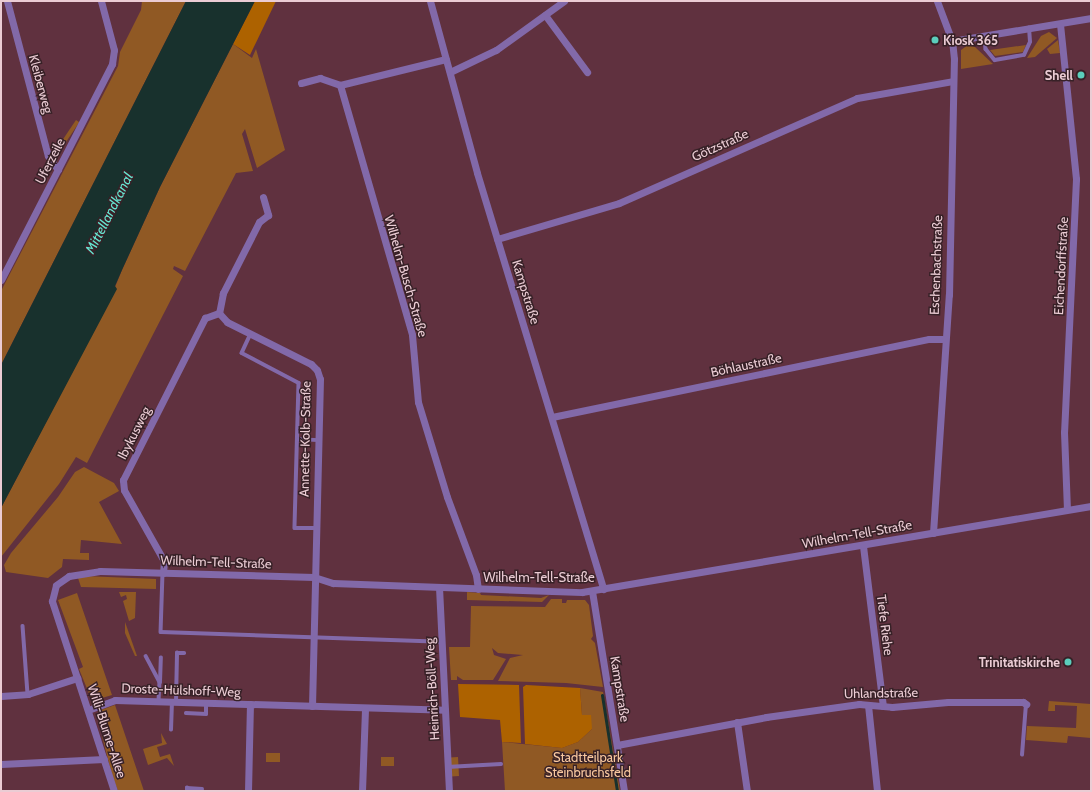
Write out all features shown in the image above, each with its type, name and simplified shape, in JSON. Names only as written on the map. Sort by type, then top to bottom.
[{"type":"street","name":"Kleiberweg","points":[[7,1],[48,156],[58,170]]},
{"type":"street","name":"Uferzeile","points":[[1,280],[112,64],[114,50],[101,1]]},
{"type":"street","name":"Kampstraße","points":[[430,1],[498,239],[603,589]]},
{"type":"street","points":[[450,72],[496,50],[564,1]]},
{"type":"street","name":"Eschenbachstraße","points":[[933,533],[949,295],[953,81],[952,41],[937,1]]},
{"type":"street","points":[[545,15],[587,72]]},
{"type":"street","points":[[952,41],[1091,18]]},
{"type":"street","name":"Eichendorffstraße","points":[[1060,24],[1076,179],[1064,432],[1067,510]]},
{"type":"street","points":[[301,83],[320,78],[340,85],[446,59]]},
{"type":"street","name":"Götzstraße","points":[[498,239],[619,203],[857,98],[953,81]]},
{"type":"street","name":"Wilhelm-Busch-Straße","points":[[340,85],[412,335],[418,402],[447,497],[476,575],[478,589]]},
{"type":"street","points":[[219,313],[223,293],[259,222],[268,215],[263,197]]},
{"type":"street","name":"Annette-Kolb-Straße","points":[[219,313],[227,322],[311,364],[317,370],[320,379],[315,528],[312,706]]},
{"type":"street","name":"Ibykusweg","points":[[163,573],[164,560],[124,490],[123,480],[206,318],[219,313]]},
{"type":"street","name":"Böhlaustraße","points":[[552,417],[929,339],[945,339]]},
{"type":"street","name":"Wilhelm-Tell-Straße","points":[[56,585],[69,576],[82,572],[314,577],[333,583],[478,589],[592,591],[1091,506]]},
{"type":"street","name":"Tiefe Riehe","points":[[863,546],[883,706]]},
{"type":"street","name":"Willi-Blume-Allee","points":[[56,585],[52,601],[114,791]]},
{"type":"street","name":"Heinrich-Böll-Weg","points":[[439,587],[449,791]]},
{"type":"street","name":"Kampstraße","points":[[592,591],[624,791]]},
{"type":"street","name":"Willi-Blume-Allee","points":[[1,696],[28,694],[77,678]]},
{"type":"street","name":"Droste-Hülshoff-Weg","points":[[88,710],[115,700],[445,710]]},
{"type":"street","name":"Uhlandstraße","points":[[617,745],[737,722],[859,704],[883,706],[954,702],[1023,702],[1026,704]]},
{"type":"street","name":"Droste-Hülshoff-Weg","points":[[248,791],[250,704]]},
{"type":"street","points":[[868,705],[877,791]]},
{"type":"street","points":[[362,791],[365,708]]},
{"type":"street","points":[[737,722],[747,791]]},
{"type":"street","points":[[1,764],[104,760]]},
{"type":"lane","points":[[985,36],[986,49],[990,57],[996,60],[1017,57],[1028,52],[1029,28]]},
{"type":"lane","points":[[252,334],[242,353],[299,383],[295,528],[315,528]]},
{"type":"lane","points":[[297,439],[318,440]]},
{"type":"lane","points":[[163,573],[161,632],[441,642]]},
{"type":"lane","points":[[23,626],[28,694]]},
{"type":"lane","points":[[171,730],[177,653],[184,653]]},
{"type":"lane","points":[[146,656],[160,682]]},
{"type":"lane","points":[[159,702],[161,658]]},
{"type":"lane","points":[[186,713],[206,714],[206,703]]},
{"type":"lane","points":[[1022,755],[1026,704]]},
{"type":"lane","points":[[448,767],[501,764]]},
{"type":"lane","points":[[187,791],[187,788],[202,789]]},
{"type":"green space","points":[[142,1],[186,1],[1,365],[1,291],[118,66],[120,52],[141,10]]},
{"type":"green space","points":[[1049,32],[1057,38],[1035,57],[1027,58],[1041,36]]},
{"type":"green space","points":[[1058,40],[1060,53],[1050,54],[1047,49]]},
{"type":"green space","points":[[233,44],[252,58],[256,49],[285,150],[257,168],[245,129],[242,134],[253,171],[236,173],[185,271],[174,266],[173,269],[183,276],[87,463],[76,457],[59,484],[1,557],[1,508],[116,289],[115,287],[122,270],[160,187]]},
{"type":"green space","points":[[968,45],[975,47],[993,64],[961,69],[961,50]]},
{"type":"green space","points":[[1026,45],[1023,52],[995,56],[990,50]]},
{"type":"green space","points":[[76,120],[79,122],[62,148],[59,146]]},
{"type":"green space","points":[[84,467],[114,483],[119,491],[99,502],[122,544],[81,540],[80,553],[89,553],[89,560],[63,559],[62,567],[48,578],[6,572],[4,565],[11,553],[58,497],[75,472]]},
{"type":"green space","points":[[84,576],[156,579],[156,589],[81,587],[78,578]]},
{"type":"green space","points":[[119,592],[136,592],[135,618],[129,621],[123,601],[127,599],[126,595],[121,597]]},
{"type":"green space","points":[[467,592],[480,593],[481,595],[541,598],[549,595],[542,602],[467,600]]},
{"type":"green space","points":[[77,593],[112,695],[92,701],[79,669],[83,667],[58,600]]},
{"type":"green space","points":[[551,599],[562,599],[562,603],[566,603],[567,600],[585,600],[589,605],[593,636],[591,639],[595,643],[603,687],[566,683],[498,681],[510,658],[523,655],[498,653],[492,648],[494,655],[506,659],[493,680],[463,680],[457,676],[457,680],[451,680],[449,647],[470,647],[471,606],[545,607]]},
{"type":"green space","points":[[125,622],[137,656],[135,656],[125,633]]},
{"type":"green space","name":"Stadtteilpark Steinbruchsfeld","points":[[580,688],[603,692],[620,791],[505,791],[502,742],[562,748],[578,742],[592,729],[582,715]]},
{"type":"green space","points":[[1049,701],[1091,704],[1091,738],[1068,736],[1067,743],[1026,740],[1027,726],[1076,728],[1077,706],[1055,705],[1055,711],[1048,711]]},
{"type":"green space","points":[[115,705],[144,791],[118,791],[112,775],[102,736],[106,734],[98,711]]},
{"type":"green space","points":[[161,733],[167,744],[157,747],[160,757],[170,754],[174,766],[167,758],[148,765],[143,749],[162,743]]},
{"type":"green space","points":[[266,753],[280,753],[280,762],[266,762]]},
{"type":"green space","points":[[381,757],[394,757],[394,766],[381,766]]},
{"type":"green space","points":[[450,757],[458,757],[459,776],[451,776]]},
{"type":"shaded area","points":[[255,1],[276,1],[250,55],[233,44]]},
{"type":"shaded area","points":[[458,684],[519,685],[521,743],[502,742],[500,720],[460,717]]},
{"type":"shaded area","points":[[526,685],[580,688],[582,715],[591,715],[592,729],[578,742],[562,748],[525,744],[523,687]]},
{"type":"water","name":"Mittellandkanal","points":[[186,1],[255,1],[160,187],[115,286],[117,289],[1,508],[1,365]]},
{"type":"waterway","points":[[602,695],[617,791]]},
{"type":"place","name":"Kiosk 365","points":[[935,40]]},
{"type":"place","name":"Shell","points":[[1081,75]]},
{"type":"place","name":"Trinitatiskirche","points":[[1068,662]]}]
